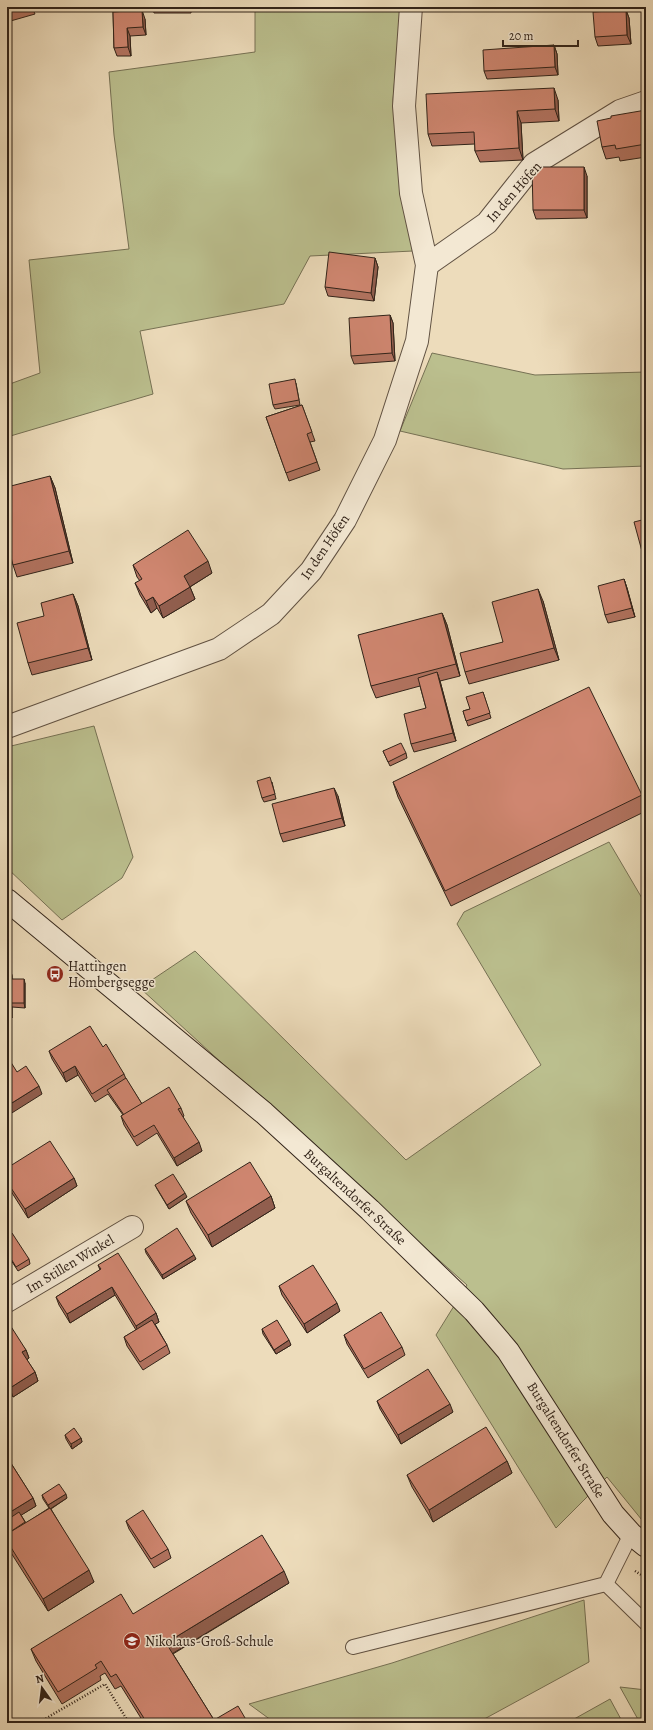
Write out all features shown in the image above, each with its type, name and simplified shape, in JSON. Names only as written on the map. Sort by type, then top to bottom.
[{"type":"street","name":"In den Höfen","points":[[7,727],[219,649],[271,614],[311,570],[345,520],[385,440],[417,341],[427,265],[411,193],[404,106],[411,7]]},
{"type":"street","name":"In den Höfen","points":[[427,265],[487,223],[534,164],[620,111],[646,102]]},
{"type":"street","name":"Burgaltendorfer Straße","points":[[7,900],[264,1113],[365,1205],[474,1310],[508,1351],[612,1514],[638,1540]]},
{"type":"street","name":"Im Stillen Winkel","points":[[7,1301],[132,1227]]},
{"type":"lane","points":[[353,1647],[606,1584],[638,1540]]},
{"type":"lane","points":[[606,1584],[646,1623]]},
{"type":"path","points":[[38,1723],[105,1684],[129,1723]]},
{"type":"green space","points":[[255,7],[401,7],[393,100],[404,204],[413,251],[310,256],[284,304],[140,331],[153,394],[7,437],[7,385],[40,373],[29,260],[129,249],[114,135],[109,72],[255,52]]},
{"type":"green space","points":[[432,353],[535,375],[646,372],[646,466],[563,469],[400,431]]},
{"type":"green space","points":[[94,726],[133,857],[122,878],[62,920],[7,868],[7,747]]},
{"type":"green space","points":[[609,842],[646,905],[646,1525],[607,1477],[556,1528],[436,1335],[467,1285],[367,1196],[140,988],[195,951],[406,1160],[541,1065],[457,924],[464,912]]},
{"type":"green space","points":[[584,1600],[589,1662],[477,1723],[275,1723],[249,1704],[392,1663]]},
{"type":"green space","points":[[620,1687],[646,1690],[646,1723],[640,1723]]},
{"type":"green space","points":[[610,1699],[623,1723],[567,1723]]},
{"type":"building","points":[[7,7],[26,7],[7,13]]},
{"type":"building","points":[[153,7],[189,7],[189,8],[153,9]]},
{"type":"building","points":[[142,10],[143,27],[127,28],[128,47],[114,48],[113,12]]},
{"type":"building","points":[[626,10],[627,35],[595,37],[593,12]]},
{"type":"building","points":[[554,45],[555,67],[484,71],[483,50]]},
{"type":"building","points":[[554,88],[555,109],[517,111],[519,148],[475,151],[474,132],[428,134],[426,94]]},
{"type":"building","points":[[646,110],[646,144],[616,149],[615,145],[602,147],[597,121],[611,118],[611,116]]},
{"type":"building","points":[[532,167],[584,167],[584,210],[533,210]]},
{"type":"building","points":[[329,252],[375,258],[371,293],[325,287]]},
{"type":"building","points":[[390,315],[392,353],[351,356],[349,318]]},
{"type":"building","points":[[295,379],[299,400],[273,405],[269,384]]},
{"type":"building","points":[[302,405],[312,432],[307,434],[317,462],[286,473],[266,417]]},
{"type":"building","points":[[50,476],[69,551],[13,565],[7,542],[7,487]]},
{"type":"building","points":[[646,519],[646,566],[634,522]]},
{"type":"building","points":[[188,530],[208,561],[184,576],[190,587],[159,606],[153,597],[146,601],[135,583],[142,579],[133,565]]},
{"type":"building","points":[[624,579],[632,608],[605,615],[598,586]]},
{"type":"building","points":[[538,589],[554,648],[465,672],[460,653],[503,642],[492,602]]},
{"type":"building","points":[[73,594],[88,648],[28,663],[17,623],[44,616],[41,603]]},
{"type":"building","points":[[442,613],[456,664],[371,686],[358,635]]},
{"type":"building","points":[[437,672],[453,733],[411,744],[404,714],[426,708],[418,678]]},
{"type":"building","points":[[589,687],[642,795],[445,891],[393,782]]},
{"type":"building","points":[[483,692],[490,713],[466,721],[463,711],[470,709],[466,697]]},
{"type":"building","points":[[401,743],[406,753],[388,762],[383,751]]},
{"type":"building","points":[[270,777],[275,794],[262,798],[257,781]]},
{"type":"building","points":[[334,788],[342,818],[280,834],[272,804]]},
{"type":"building","points":[[7,971],[11,971],[11,979],[24,979],[24,1003],[10,1003],[10,1014],[7,1014]]},
{"type":"building","points":[[90,1026],[103,1047],[106,1044],[124,1074],[92,1094],[75,1066],[63,1073],[49,1051]]},
{"type":"building","points":[[7,1056],[17,1072],[26,1066],[39,1086],[7,1106]]},
{"type":"building","points":[[126,1078],[142,1104],[124,1115],[107,1090]]},
{"type":"building","points":[[169,1087],[181,1108],[178,1109],[199,1142],[174,1158],[154,1125],[134,1137],[121,1116]]},
{"type":"building","points":[[50,1141],[74,1178],[25,1209],[7,1182],[7,1168]]},
{"type":"building","points":[[250,1162],[271,1196],[208,1235],[186,1201]]},
{"type":"building","points":[[173,1174],[185,1193],[167,1205],[155,1185]]},
{"type":"building","points":[[177,1228],[194,1255],[162,1275],[145,1249]]},
{"type":"building","points":[[12,1233],[29,1259],[16,1267],[7,1252],[7,1236]]},
{"type":"building","points":[[118,1253],[156,1313],[136,1326],[112,1287],[67,1314],[56,1297],[101,1269],[98,1265]]},
{"type":"building","points":[[313,1265],[337,1303],[304,1324],[279,1286]]},
{"type":"building","points":[[381,1312],[402,1347],[364,1369],[344,1335]]},
{"type":"building","points":[[152,1320],[167,1345],[140,1362],[124,1337]]},
{"type":"building","points":[[277,1320],[289,1340],[274,1350],[262,1329]]},
{"type":"building","points":[[10,1325],[26,1350],[22,1352],[35,1372],[10,1388],[7,1383],[7,1327]]},
{"type":"building","points":[[428,1369],[450,1404],[398,1435],[377,1401]]},
{"type":"building","points":[[486,1427],[507,1461],[429,1510],[407,1475]]},
{"type":"building","points":[[74,1428],[81,1438],[71,1444],[65,1435]]},
{"type":"building","points":[[7,1457],[33,1498],[7,1514]]},
{"type":"building","points":[[59,1484],[66,1494],[48,1505],[42,1495]]},
{"type":"building","points":[[50,1508],[89,1570],[43,1599],[7,1541],[7,1534]]},
{"type":"building","points":[[143,1510],[168,1549],[151,1559],[126,1521]]},
{"type":"building","points":[[19,1512],[25,1522],[7,1534],[7,1520]]},
{"type":"building","name":"Nikolaus-Groß-Schule","points":[[262,1535],[284,1571],[166,1643],[214,1720],[238,1706],[248,1723],[147,1723],[116,1674],[111,1677],[101,1661],[95,1665],[97,1668],[58,1692],[31,1649],[121,1594],[133,1614]]},
{"type":"place","name":"Hattingen Hombergsegge","points":[[55,974]]},
{"type":"place","name":"Nikolaus-Groß-Schule","points":[[132,1641]]}]
